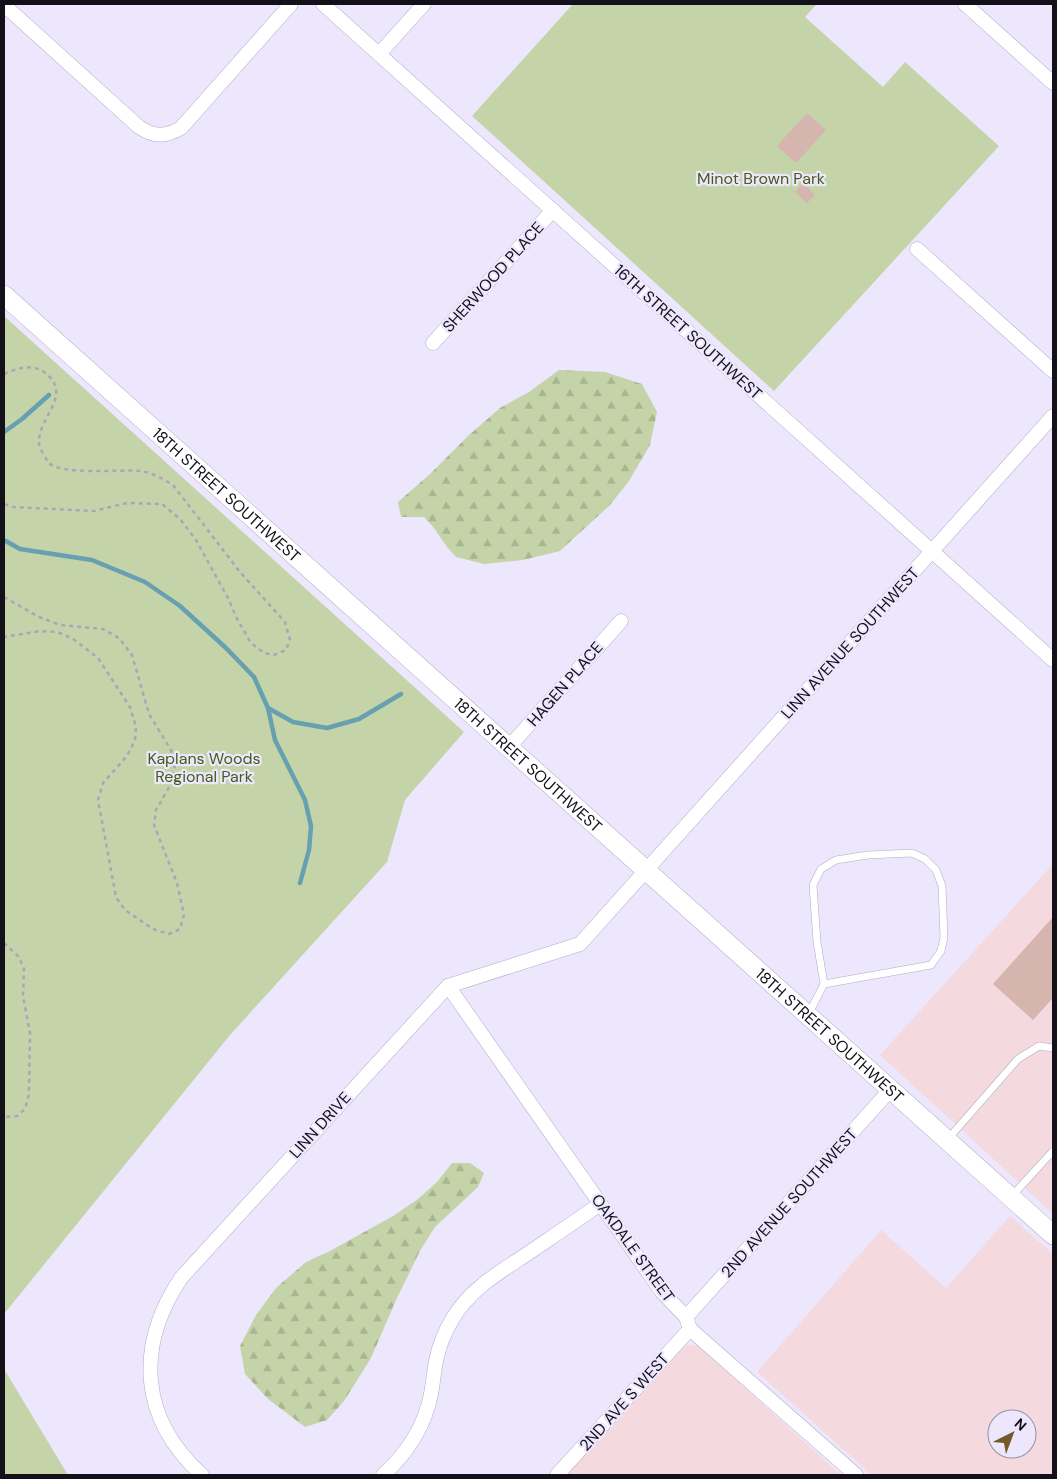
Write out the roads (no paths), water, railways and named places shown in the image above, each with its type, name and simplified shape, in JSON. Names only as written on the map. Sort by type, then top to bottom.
[{"type":"street","points":[[4,5],[138,127],[147,133],[157,135],[171,134],[181,128],[291,4]]},
{"type":"street","name":"16TH STREET SOUTHWEST","points":[[323,4],[1053,660]]},
{"type":"street","points":[[379,54],[424,4]]},
{"type":"street","points":[[965,4],[1053,84]]},
{"type":"street","name":"SHERWOOD PLACE","points":[[433,343],[553,210]]},
{"type":"street","points":[[916,249],[1053,371]]},
{"type":"street","name":"18TH STREET SOUTHWEST","points":[[4,295],[1053,1235]]},
{"type":"street","name":"LINN AVENUE SOUTHWEST","points":[[647,871],[1053,416]]},
{"type":"street","name":"HAGEN PLACE","points":[[509,747],[621,620]]},
{"type":"street","name":"LINN DRIVE","points":[[202,1475],[188,1462],[173,1443],[155,1403],[152,1384],[150,1359],[158,1321],[168,1298],[181,1278],[448,986],[580,944],[647,871]]},
{"type":"street","name":"OAKDALE STREET","points":[[448,986],[662,1292],[688,1323],[856,1475]]},
{"type":"street","name":"2ND AVENUE SOUTHWEST","points":[[688,1323],[891,1089]]},
{"type":"street","points":[[383,1475],[410,1446],[419,1429],[428,1406],[436,1359],[443,1338],[463,1303],[490,1279],[600,1204]]},
{"type":"street","name":"2ND AVE S WEST","points":[[557,1475],[688,1323]]},
{"type":"lane","points":[[808,1015],[824,984],[817,942],[814,885],[821,869],[836,860],[868,855],[912,853],[925,859],[936,870],[942,886],[944,938],[941,951],[931,965],[824,984]]},
{"type":"lane","points":[[947,1140],[1018,1059],[1039,1046],[1053,1048]]},
{"type":"lane","points":[[1011,1197],[1053,1150]]},
{"type":"waterway","points":[[4,432],[49,395]]},
{"type":"waterway","points":[[4,540],[20,549],[92,560],[145,582],[180,606],[226,648],[254,677],[268,708],[275,740],[305,800],[311,826],[309,850],[300,883]]},
{"type":"waterway","points":[[268,708],[293,722],[327,728],[359,719],[401,694]]},
{"type":"park label","name":"Minot Brown Park","points":[[761,178]]},
{"type":"park label","name":"Kaplans Woods Regional Park","points":[[204,767]]}]
